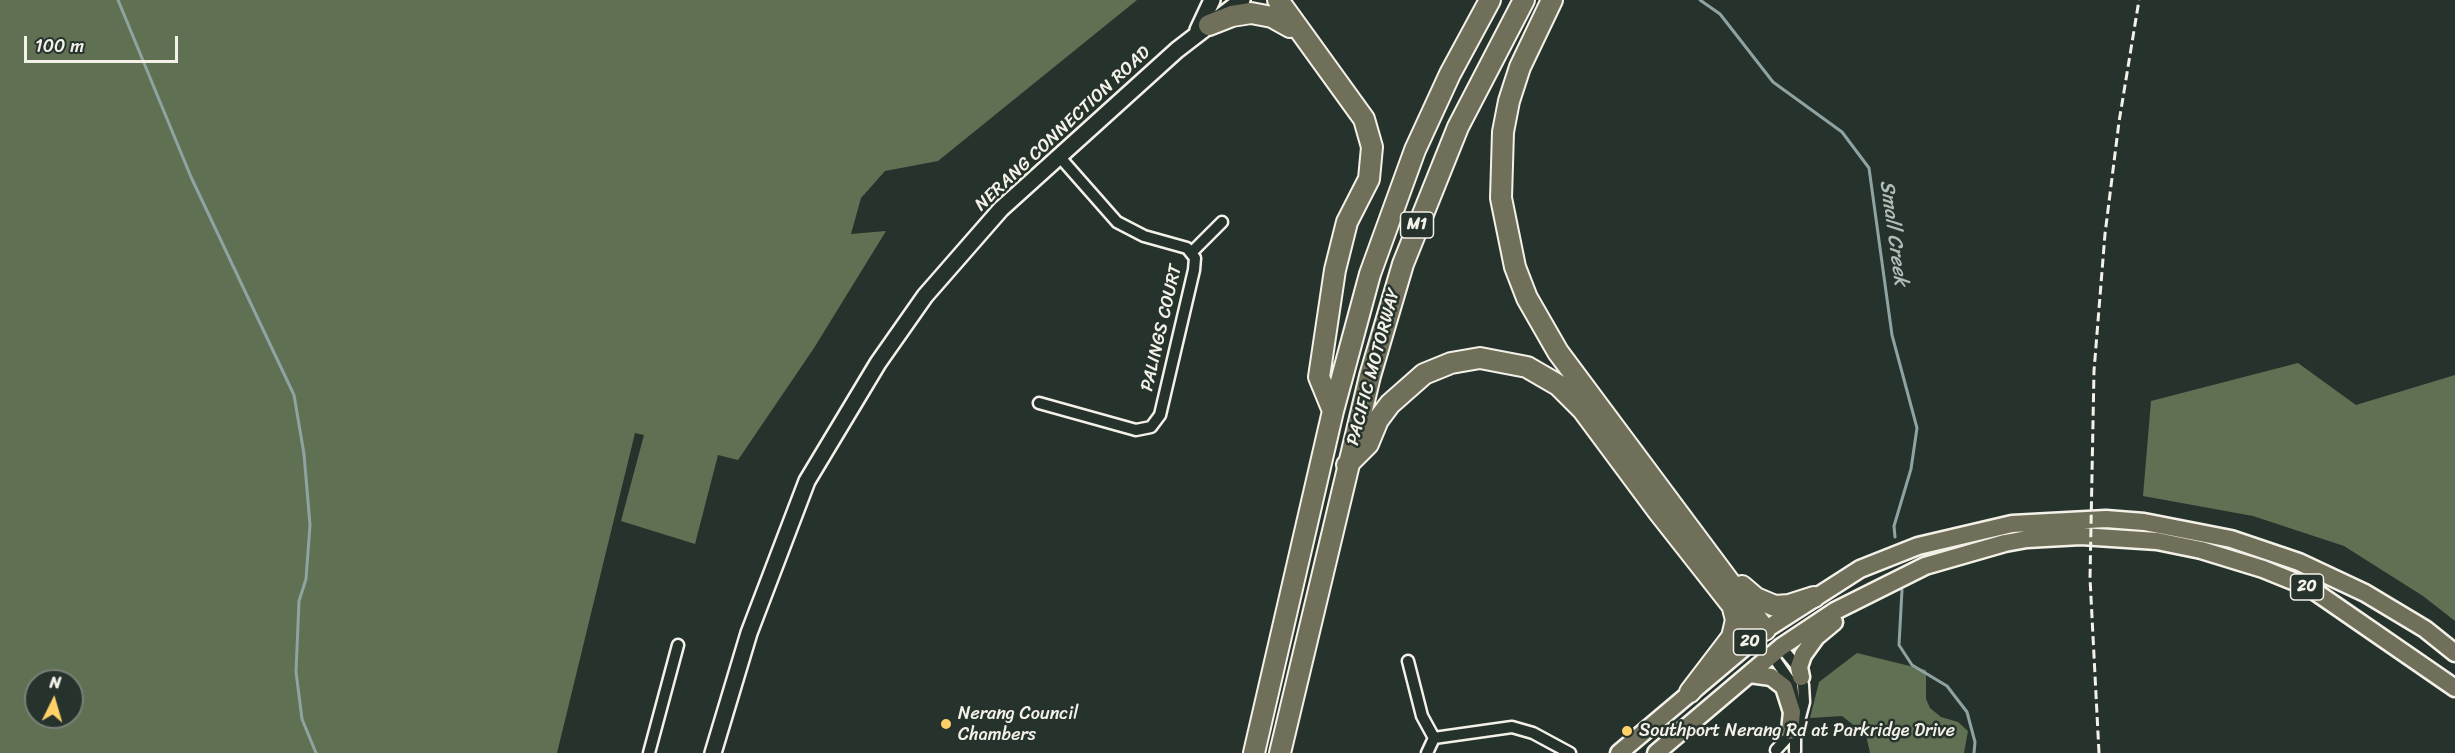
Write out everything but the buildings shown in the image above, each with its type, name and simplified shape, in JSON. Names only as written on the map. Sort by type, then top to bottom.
[{"type":"highway","points":[[1267,0],[1290,27],[1306,41]]},
{"type":"highway","points":[[1278,0],[1364,118],[1372,147],[1369,179],[1347,222],[1335,270],[1319,377],[1333,411]]},
{"type":"highway","name":"PACIFIC MOTORWAY","points":[[1254,753],[1333,411],[1370,274],[1415,150],[1450,74],[1490,0]]},
{"type":"highway","name":"PACIFIC MOTORWAY","points":[[1280,753],[1347,465],[1386,320],[1423,210],[1458,127],[1524,0]]},
{"type":"highway","points":[[1552,0],[1520,67],[1509,101],[1503,132],[1501,198],[1515,267],[1531,306],[1558,352],[1722,568],[1761,633]]},
{"type":"highway","points":[[1209,25],[1232,16],[1251,13],[1272,17],[1290,27]]},
{"type":"highway","points":[[1347,465],[1368,444],[1378,420],[1395,398],[1424,374],[1451,363],[1480,358],[1527,367],[1558,385],[1583,410],[1733,608],[1761,633]]},
{"type":"highway","points":[[1722,568],[1756,598],[1773,606],[1789,605],[1814,597]]},
{"type":"highway","points":[[1690,692],[1732,637],[1736,620],[1733,608]]},
{"type":"main road","points":[[1190,39],[1202,24],[1212,0]]},
{"type":"main road","name":"NERANG CONNECTION ROAD","points":[[713,753],[749,633],[807,481],[878,363],[925,296],[1001,209],[1058,155],[1190,39],[1242,0]]},
{"type":"main road","name":"20","points":[[1619,753],[1761,633],[1860,569],[1918,546],[1975,531],[2040,521],[2085,519],[2144,522],[2231,539],[2299,562],[2365,593],[2425,629],[2455,653]]},
{"type":"main road","name":"20","points":[[1656,753],[1777,651],[1835,611],[1869,593],[1925,566],[2005,543],[2081,536],[2157,541],[2228,557],[2310,588],[2455,688]]},
{"type":"main road","points":[[1801,677],[1800,662],[1813,641],[1869,593]]},
{"type":"main road","points":[[1761,633],[1777,651]]},
{"type":"main road","points":[[1750,674],[1771,677],[1786,690],[1792,712],[1790,731]]},
{"type":"street","name":"PALINGS COURT","points":[[1039,403],[1136,430],[1151,427],[1160,415],[1195,258],[1187,248],[1144,236],[1117,222],[1058,155]]},
{"type":"street","points":[[1191,253],[1222,222]]},
{"type":"street","points":[[649,753],[678,645]]},
{"type":"street","points":[[1777,651],[1794,662],[1801,677],[1804,702],[1795,736],[1796,752]]},
{"type":"street","points":[[1775,752],[1790,731],[1795,710],[1794,688],[1777,651]]},
{"type":"street","points":[[1408,661],[1422,716],[1434,738]]},
{"type":"street","points":[[1434,738],[1512,727],[1533,733],[1570,753]]},
{"type":"street","points":[[1427,753],[1434,738]]},
{"type":"street","points":[[1775,752],[1785,746],[1796,752]]},
{"type":"green space","points":[[0,0],[1137,0],[938,161],[885,171],[861,198],[851,234],[886,231],[814,348],[738,460],[718,455],[695,544],[621,521],[644,435],[635,433],[557,753],[0,753]]},
{"type":"green space","points":[[2298,363],[2356,405],[2455,375],[2455,621],[2423,596],[2344,546],[2253,516],[2143,496],[2151,401]]},
{"type":"green space","points":[[1857,653],[1926,670],[1926,699],[1930,708],[1941,717],[1958,722],[1968,731],[1964,753],[1870,753],[1866,735],[1842,716],[1810,718],[1819,682]]},
{"type":"waterway","points":[[118,0],[191,177],[294,395],[304,454],[310,525],[306,579],[299,601],[296,672],[302,719],[316,753]]},
{"type":"waterway","name":"Small Creek","points":[[1700,0],[1720,14],[1773,82],[1842,132],[1869,168],[1892,335],[1917,428],[1911,469],[1894,526],[1895,537]]},
{"type":"waterway","name":"Small Creek","points":[[1902,590],[1899,645],[1912,665],[1947,686],[1967,712],[1975,742],[1974,753]]},
{"type":"railway","points":[[2099,753],[2090,578],[2094,371],[2105,234],[2119,122],[2139,0]]},
{"type":"place","name":"Nerang Council Chambers","points":[[946,724]]},
{"type":"place","name":"Southport Nerang Rd at Parkridge Drive","points":[[1627,731]]}]
